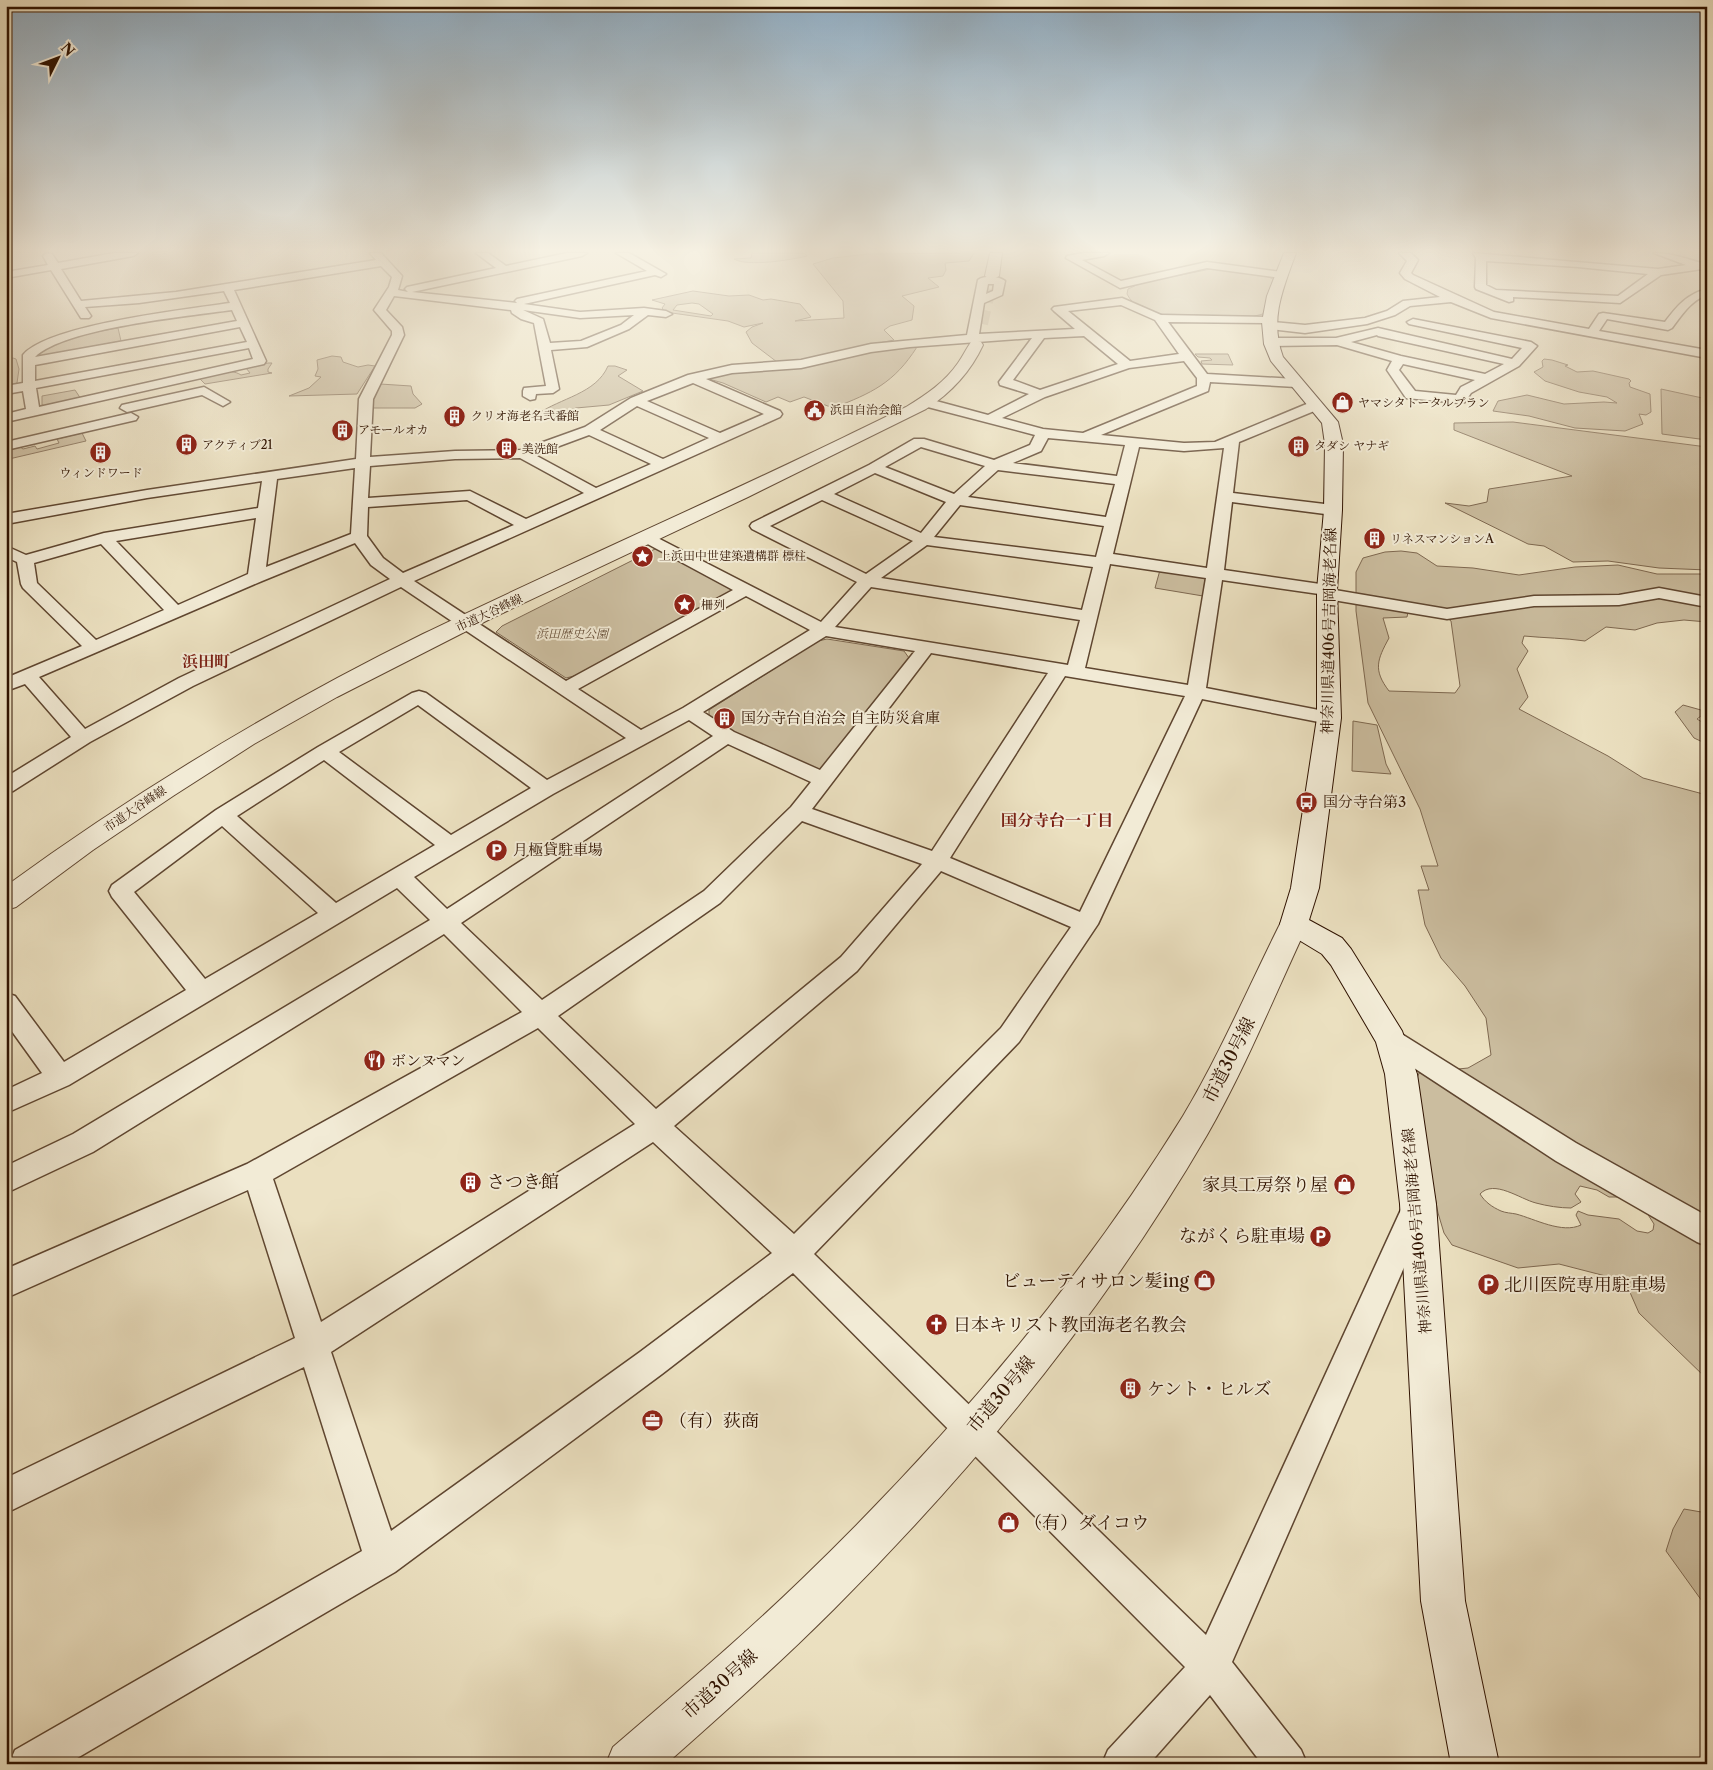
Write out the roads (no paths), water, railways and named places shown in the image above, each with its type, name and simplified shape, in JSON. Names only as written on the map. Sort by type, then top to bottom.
[{"type":"street","points":[[33,412],[29,385],[29,355],[39,347],[70,336]]},
{"type":"street","points":[[29,362],[174,336]]},
{"type":"street","points":[[6,418],[260,361],[250,336]]},
{"type":"street","points":[[398,336],[366,399],[359,536],[373,559],[402,580],[640,739]]},
{"type":"street","points":[[530,396],[529,391],[553,389],[542,336]]},
{"type":"street","points":[[544,347],[583,344],[604,336]]},
{"type":"street","points":[[974,341],[975,336]]},
{"type":"street","points":[[6,519],[147,494],[364,462],[455,455],[523,454],[590,430],[636,401],[693,378],[732,369],[801,364],[871,348],[1026,336]]},
{"type":"street","points":[[1040,336],[1005,382],[1040,394]]},
{"type":"street","points":[[1091,336],[1128,365]]},
{"type":"street","points":[[1085,436],[1199,390],[1204,385],[1203,378],[1172,336]]},
{"type":"street","name":"神奈川県道406号吉岡海老名線","points":[[1270,336],[1276,358],[1314,406],[1330,422],[1334,444],[1327,592],[1330,718],[1305,888],[1294,924],[1324,941],[1342,957],[1391,1040],[1401,1074],[1418,1204],[1443,1601],[1475,1764]]},
{"type":"street","points":[[1271,342],[1336,342],[1363,336]]},
{"type":"street","points":[[1393,336],[1515,364]]},
{"type":"street","points":[[1399,359],[1393,370],[1411,395],[1460,399],[1466,390],[1485,378],[1515,364],[1531,346],[1480,336]]},
{"type":"street","points":[[1606,336],[1707,354]]},
{"type":"street","name":"市道大谷峰線","points":[[6,900],[72,851],[135,808],[229,749],[335,688],[466,623],[783,473],[925,402],[950,382],[960,371],[971,357],[974,341]]},
{"type":"street","points":[[1336,342],[1399,359],[1485,378]]},
{"type":"street","points":[[6,390],[254,344]]},
{"type":"street","points":[[990,419],[1040,394],[1128,365],[1187,357]]},
{"type":"street","points":[[6,786],[83,738],[194,678],[402,580],[775,414],[693,378]]},
{"type":"street","points":[[1203,378],[1296,382]]},
{"type":"street","points":[[6,446],[131,418],[204,391],[223,402]]},
{"type":"street","points":[[118,393],[131,418]]},
{"type":"street","points":[[636,401],[719,438]]},
{"type":"street","points":[[925,402],[1043,433],[1184,447],[1216,446],[1314,406]]},
{"type":"street","points":[[590,430],[663,464]]},
{"type":"street","points":[[6,1102],[60,1077],[546,789],[690,712],[823,630],[867,581],[924,540],[938,520],[956,500],[995,465],[1036,448],[1043,433]]},
{"type":"street","points":[[29,1764],[382,1559],[651,1363],[794,1254],[1010,1035],[1086,924],[1196,692],[1226,497],[1232,439]]},
{"type":"street","points":[[6,1496],[312,1346],[655,1126],[849,964],[937,862],[1067,672],[1089,616],[1133,441]]},
{"type":"street","points":[[1089,616],[867,581],[758,526],[874,468],[919,442],[995,465],[1122,481]]},
{"type":"street","points":[[523,454],[596,494]]},
{"type":"street","points":[[874,468],[956,500],[1112,522]]},
{"type":"street","points":[[256,577],[270,476]]},
{"type":"street","points":[[362,503],[470,494],[526,525]]},
{"type":"street","points":[[822,494],[924,540],[1215,573],[1447,614],[1534,601],[1620,600],[1659,593],[1707,602]]},
{"type":"street","points":[[1226,497],[1332,510]]},
{"type":"street","points":[[6,551],[25,560],[104,538],[264,512]]},
{"type":"street","points":[[6,685],[256,577],[359,536]]},
{"type":"street","points":[[104,538],[175,612]]},
{"type":"street","points":[[648,538],[823,630],[1196,692],[1330,718]]},
{"type":"street","points":[[25,560],[29,584],[61,618],[94,647]]},
{"type":"street","points":[[564,688],[747,590]]},
{"type":"street","points":[[6,1284],[257,1173],[541,1014],[712,897],[798,812],[926,648]]},
{"type":"street","points":[[28,676],[83,738]]},
{"type":"street","points":[[202,993],[120,891],[223,815],[325,751],[419,698],[546,789]]},
{"type":"street","points":[[690,712],[728,736],[822,779]]},
{"type":"street","points":[[6,1180],[83,1143],[447,922],[728,736]]},
{"type":"street","points":[[325,751],[451,846]]},
{"type":"street","points":[[798,812],[937,862],[1086,924]]},
{"type":"street","points":[[223,815],[335,915]]},
{"type":"street","points":[[399,876],[655,1126],[794,1254],[973,1429],[1210,1666],[1288,1764]]},
{"type":"street","name":"市道30号線","points":[[630,1764],[740,1667],[841,1571],[973,1429],[1030,1359],[1099,1270],[1188,1137],[1225,1069],[1294,924]]},
{"type":"street","points":[[6,1003],[60,1077]]},
{"type":"street","points":[[1391,1040],[1566,1152],[1707,1232]]},
{"type":"street","points":[[257,1173],[382,1559]]},
{"type":"street","points":[[1122,1764],[1210,1666],[1418,1204]]},
{"type":"tunnel","points":[[976,345],[978,336]]},
{"type":"place","name":"ヤマシタトータルプラン","points":[[1342,403]]},
{"type":"place","name":"浜田自治会館","points":[[814,410]]},
{"type":"place","name":"クリオ海老名弐番館","points":[[455,416]]},
{"type":"place","name":"アモールオカ","points":[[342,430]]},
{"type":"place","name":"アクティブ21","points":[[186,445]]},
{"type":"place","name":"タダシ ヤナギ","points":[[1298,446]]},
{"type":"place","name":"美洗館","points":[[506,449]]},
{"type":"place","name":"ウィンドワード","points":[[101,452]]},
{"type":"place","name":"リネスマンションA","points":[[1374,539]]},
{"type":"place","name":"上浜田中世建築遺構群 標柱","points":[[643,556]]},
{"type":"place","name":"柵列","points":[[685,605]]},
{"type":"place","name":"国分寺台自治会 自主防災倉庫","points":[[725,718]]},
{"type":"place","name":"国分寺台第3","points":[[1307,802]]},
{"type":"place","name":"月極貸駐車場","points":[[497,850]]},
{"type":"place","name":"ボンヌマン","points":[[375,1061]]},
{"type":"place","name":"さつき館","points":[[471,1182]]},
{"type":"place","name":"家具工房祭り屋","points":[[1344,1185]]},
{"type":"place","name":"ながくら駐車場","points":[[1321,1236]]},
{"type":"place","name":"ビューティサロン髪ing","points":[[1205,1281]]},
{"type":"place","name":"北川医院専用駐車場","points":[[1488,1285]]},
{"type":"place","name":"日本キリスト教団海老名教会","points":[[937,1325]]},
{"type":"place","name":"ケント・ヒルズ","points":[[1131,1389]]},
{"type":"place","name":"（有）荻商","points":[[653,1421]]},
{"type":"place","name":"（有）ダイコウ","points":[[1008,1523]]},
{"type":"district","name":"浜田町","points":[[206,661]]},
{"type":"district","name":"国分寺台一丁目","points":[[1057,820]]},
{"type":"park label","name":"浜田歴史公園","points":[[572,634]]}]
